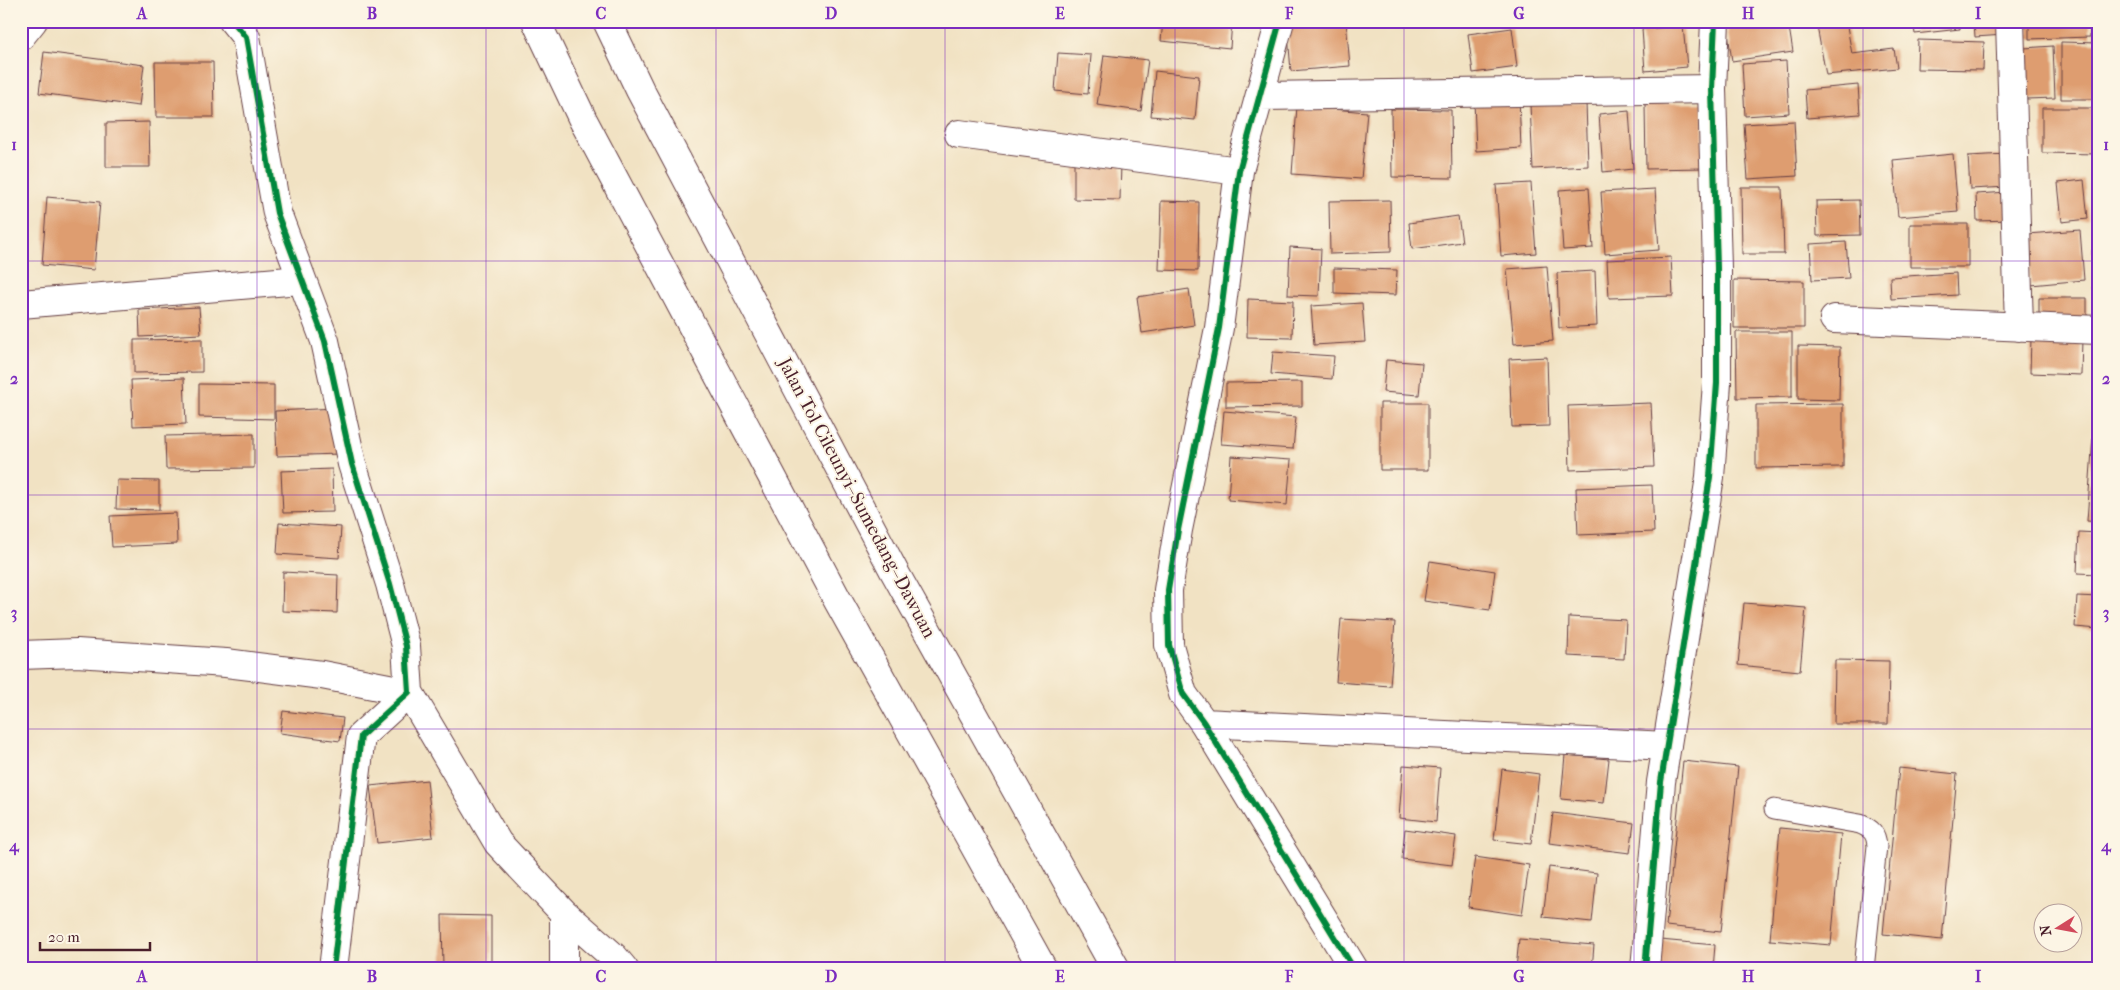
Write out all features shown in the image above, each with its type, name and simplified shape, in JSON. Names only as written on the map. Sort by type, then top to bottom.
[{"type":"main road","points":[[21,36],[32,21]]},
{"type":"main road","points":[[233,21],[246,37],[277,213],[300,280],[325,341],[352,464],[392,592],[406,646],[409,692],[498,842],[564,913],[614,957],[624,969]]},
{"type":"main road","points":[[536,21],[583,120],[838,602],[1043,969]]},
{"type":"main road","name":"Jalan Tol Cileunyi–Sumedang–Dawuan","points":[[607,21],[640,90],[894,571],[1116,969]]},
{"type":"main road","points":[[1280,21],[1240,170],[1219,328],[1178,530],[1168,590],[1169,645],[1183,694],[1204,723],[1354,969]]},
{"type":"main road","points":[[1645,969],[1661,782],[1712,458],[1717,383],[1717,268],[1712,89],[1715,21]]},
{"type":"main road","points":[[2010,21],[2019,327]]},
{"type":"main road","points":[[1260,96],[1712,89]]},
{"type":"main road","points":[[959,134],[1240,170]]},
{"type":"main road","points":[[21,304],[300,280]]},
{"type":"main road","points":[[1834,319],[2099,330]]},
{"type":"main road","points":[[21,655],[77,653],[226,663],[322,675],[409,692]]},
{"type":"main road","points":[[333,969],[361,736],[409,692]]},
{"type":"main road","points":[[1204,723],[1667,746]]},
{"type":"main road","points":[[564,913],[564,969]]},
{"type":"lane","points":[[1774,809],[1860,824],[1870,828],[1876,836],[1877,846],[1864,969]]},
{"type":"building","points":[[1163,21],[1232,21],[1230,48],[1161,41]]},
{"type":"building","points":[[1346,21],[1350,66],[1291,71],[1287,23]]},
{"type":"building","points":[[1762,21],[1788,21],[1793,52],[1732,61],[1727,27]]},
{"type":"building","points":[[1816,21],[1846,21],[1852,54],[1894,49],[1897,68],[1826,75]]},
{"type":"building","points":[[1913,21],[1960,21],[1960,29],[1915,34]]},
{"type":"building","points":[[1974,21],[2003,21],[2004,35],[1975,37]]},
{"type":"building","points":[[2029,21],[2090,21],[2090,37],[2029,39]]},
{"type":"building","points":[[2094,21],[2099,21],[2099,39],[2094,39]]},
{"type":"building","points":[[1683,26],[1687,67],[1645,71],[1642,29]]},
{"type":"building","points":[[1512,28],[1517,67],[1473,73],[1468,34]]},
{"type":"building","points":[[1918,40],[1984,42],[1983,70],[1917,69]]},
{"type":"building","points":[[2061,42],[2099,43],[2099,99],[2061,99]]},
{"type":"building","points":[[2053,46],[2055,98],[2026,99],[2024,48]]},
{"type":"building","points":[[44,52],[144,65],[139,106],[39,93]]},
{"type":"building","points":[[1058,53],[1091,55],[1088,94],[1055,91]]},
{"type":"building","points":[[1104,55],[1148,60],[1141,111],[1097,105]]},
{"type":"building","points":[[1786,61],[1789,113],[1745,116],[1742,64]]},
{"type":"building","points":[[155,62],[213,62],[214,117],[156,117]]},
{"type":"building","points":[[1155,71],[1199,76],[1195,120],[1151,116]]},
{"type":"building","points":[[1858,85],[1860,114],[1807,118],[1805,90]]},
{"type":"building","points":[[1519,98],[1521,148],[1476,151],[1474,101]]},
{"type":"building","points":[[1586,103],[1588,166],[1533,169],[1530,105]]},
{"type":"building","points":[[1702,103],[1704,168],[1646,169],[1645,104]]},
{"type":"building","points":[[1297,106],[1367,112],[1361,179],[1292,174]]},
{"type":"building","points":[[2042,108],[2099,108],[2099,154],[2042,153]]},
{"type":"building","points":[[1391,109],[1451,110],[1452,178],[1392,177]]},
{"type":"building","points":[[1629,111],[1633,169],[1603,172],[1599,114]]},
{"type":"building","points":[[1794,121],[1797,176],[1748,179],[1744,124]]},
{"type":"building","points":[[149,122],[150,167],[106,167],[106,123]]},
{"type":"building","points":[[1953,154],[1958,212],[1898,217],[1893,160]]},
{"type":"building","points":[[2007,154],[2008,187],[1970,189],[1968,156]]},
{"type":"building","points":[[1074,162],[1121,163],[1120,200],[1074,199]]},
{"type":"building","points":[[2084,180],[2088,219],[2062,222],[2058,183]]},
{"type":"building","points":[[1531,183],[1536,253],[1501,256],[1496,185]]},
{"type":"building","points":[[1741,187],[1782,187],[1784,254],[1742,254]]},
{"type":"building","points":[[1589,188],[1593,248],[1563,250],[1559,190]]},
{"type":"building","points":[[1655,189],[1659,250],[1605,254],[1601,192]]},
{"type":"building","points":[[2009,192],[2010,220],[1977,221],[1976,194]]},
{"type":"building","points":[[47,197],[100,202],[94,270],[42,265]]},
{"type":"building","points":[[1390,200],[1391,252],[1330,254],[1329,201]]},
{"type":"building","points":[[1859,200],[1860,235],[1817,236],[1816,201]]},
{"type":"building","points":[[1161,201],[1199,202],[1198,271],[1159,270]]},
{"type":"building","points":[[1458,216],[1462,242],[1412,249],[1409,223]]},
{"type":"building","points":[[1910,224],[1968,224],[1968,267],[1910,267]]},
{"type":"building","points":[[2080,230],[2084,280],[2031,285],[2027,234]]},
{"type":"building","points":[[1846,242],[1849,278],[1812,280],[1810,244]]},
{"type":"building","points":[[1290,247],[1321,249],[1319,296],[1288,295]]},
{"type":"building","points":[[2092,250],[2099,250],[2099,278],[2095,279]]},
{"type":"building","points":[[1671,257],[1673,296],[1609,298],[1607,260]]},
{"type":"building","points":[[1547,266],[1553,341],[1514,344],[1507,269]]},
{"type":"building","points":[[1334,268],[1397,270],[1396,295],[1334,293]]},
{"type":"building","points":[[1595,271],[1597,326],[1559,328],[1557,273]]},
{"type":"building","points":[[1956,273],[1957,295],[1891,299],[1890,277]]},
{"type":"building","points":[[1734,280],[1804,281],[1804,328],[1734,328]]},
{"type":"building","points":[[2093,285],[2099,285],[2099,324],[2097,324]]},
{"type":"building","points":[[1189,289],[1194,325],[1142,333],[1137,297]]},
{"type":"building","points":[[2039,298],[2087,298],[2087,320],[2039,321]]},
{"type":"building","points":[[1248,299],[1293,301],[1292,338],[1247,337]]},
{"type":"building","points":[[1362,303],[1365,342],[1314,345],[1311,306]]},
{"type":"building","points":[[199,307],[201,334],[140,337],[139,310]]},
{"type":"building","points":[[1736,332],[1792,332],[1792,397],[1737,398]]},
{"type":"building","points":[[2031,338],[2082,339],[2081,375],[2030,373]]},
{"type":"building","points":[[202,339],[202,372],[134,373],[134,340]]},
{"type":"building","points":[[1798,346],[1840,347],[1839,400],[1798,399]]},
{"type":"building","points":[[1273,352],[1334,356],[1332,379],[1271,374]]},
{"type":"building","points":[[1547,357],[1549,426],[1512,427],[1509,359]]},
{"type":"building","points":[[1386,360],[1422,363],[1419,395],[1383,392]]},
{"type":"building","points":[[184,378],[186,424],[133,426],[131,380]]},
{"type":"building","points":[[1302,382],[1302,406],[1226,407],[1226,383]]},
{"type":"building","points":[[199,384],[274,385],[274,419],[199,417]]},
{"type":"building","points":[[1380,403],[1428,403],[1428,470],[1380,470]]},
{"type":"building","points":[[1651,403],[1654,467],[1570,470],[1568,406]]},
{"type":"building","points":[[1843,404],[1843,467],[1756,468],[1756,405]]},
{"type":"building","points":[[336,408],[339,454],[277,456],[275,411]]},
{"type":"building","points":[[1224,411],[1296,417],[1293,449],[1221,444]]},
{"type":"building","points":[[2094,422],[2099,423],[2099,522],[2087,521]]},
{"type":"building","points":[[254,434],[254,468],[166,469],[165,436]]},
{"type":"building","points":[[1231,456],[1291,460],[1287,505],[1228,500]]},
{"type":"building","points":[[332,469],[333,512],[283,513],[281,471]]},
{"type":"building","points":[[117,480],[159,481],[159,510],[116,509]]},
{"type":"building","points":[[1652,485],[1654,532],[1578,535],[1576,488]]},
{"type":"building","points":[[176,513],[177,544],[112,547],[110,516]]},
{"type":"building","points":[[279,523],[341,527],[339,558],[277,554]]},
{"type":"building","points":[[2079,532],[2099,533],[2099,574],[2077,573]]},
{"type":"building","points":[[1430,561],[1495,571],[1490,610],[1424,601]]},
{"type":"building","points":[[283,572],[338,575],[337,613],[282,611]]},
{"type":"building","points":[[2077,596],[2099,597],[2099,629],[2075,627]]},
{"type":"building","points":[[1744,603],[1806,608],[1800,671],[1738,665]]},
{"type":"building","points":[[1569,617],[1626,620],[1624,659],[1568,656]]},
{"type":"building","points":[[1341,619],[1395,622],[1390,686],[1336,682]]},
{"type":"building","points":[[1835,660],[1889,661],[1888,724],[1834,724]]},
{"type":"building","points":[[2097,695],[2099,695],[2099,731],[2095,730]]},
{"type":"building","points":[[283,711],[343,718],[340,741],[280,733]]},
{"type":"building","points":[[1565,755],[1609,759],[1604,803],[1561,799]]},
{"type":"building","points":[[1683,761],[1738,767],[1721,932],[1666,926]]},
{"type":"building","points":[[1403,765],[1440,768],[1436,822],[1399,818]]},
{"type":"building","points":[[1899,768],[1957,774],[1942,940],[1883,934]]},
{"type":"building","points":[[1502,769],[1539,774],[1531,844],[1494,840]]},
{"type":"building","points":[[427,780],[433,837],[377,843],[370,786]]},
{"type":"building","points":[[1553,813],[1634,823],[1630,853],[1549,843]]},
{"type":"building","points":[[1780,828],[1841,834],[1831,945],[1770,940]]},
{"type":"building","points":[[1405,829],[1456,836],[1452,865],[1402,859]]},
{"type":"building","points":[[1475,857],[1529,865],[1522,915],[1468,907]]},
{"type":"building","points":[[1549,867],[1597,873],[1592,922],[1543,917]]},
{"type":"building","points":[[442,915],[491,916],[491,969],[443,969]]},
{"type":"building","points":[[1519,939],[1594,945],[1592,969],[1516,969]]},
{"type":"building","points":[[1660,940],[1715,945],[1713,969],[1658,969]]},
{"type":"cycle path","points":[[233,21],[246,37],[277,213],[325,341],[352,464],[390,584],[406,646],[409,692],[361,736],[333,969]]},
{"type":"cycle path","points":[[1280,21],[1239,171],[1219,328],[1178,530],[1168,590],[1169,645],[1183,694],[1204,723],[1354,969]]},
{"type":"cycle path","points":[[1645,969],[1661,782],[1710,477],[1717,383],[1717,268],[1712,89],[1715,21]]}]
